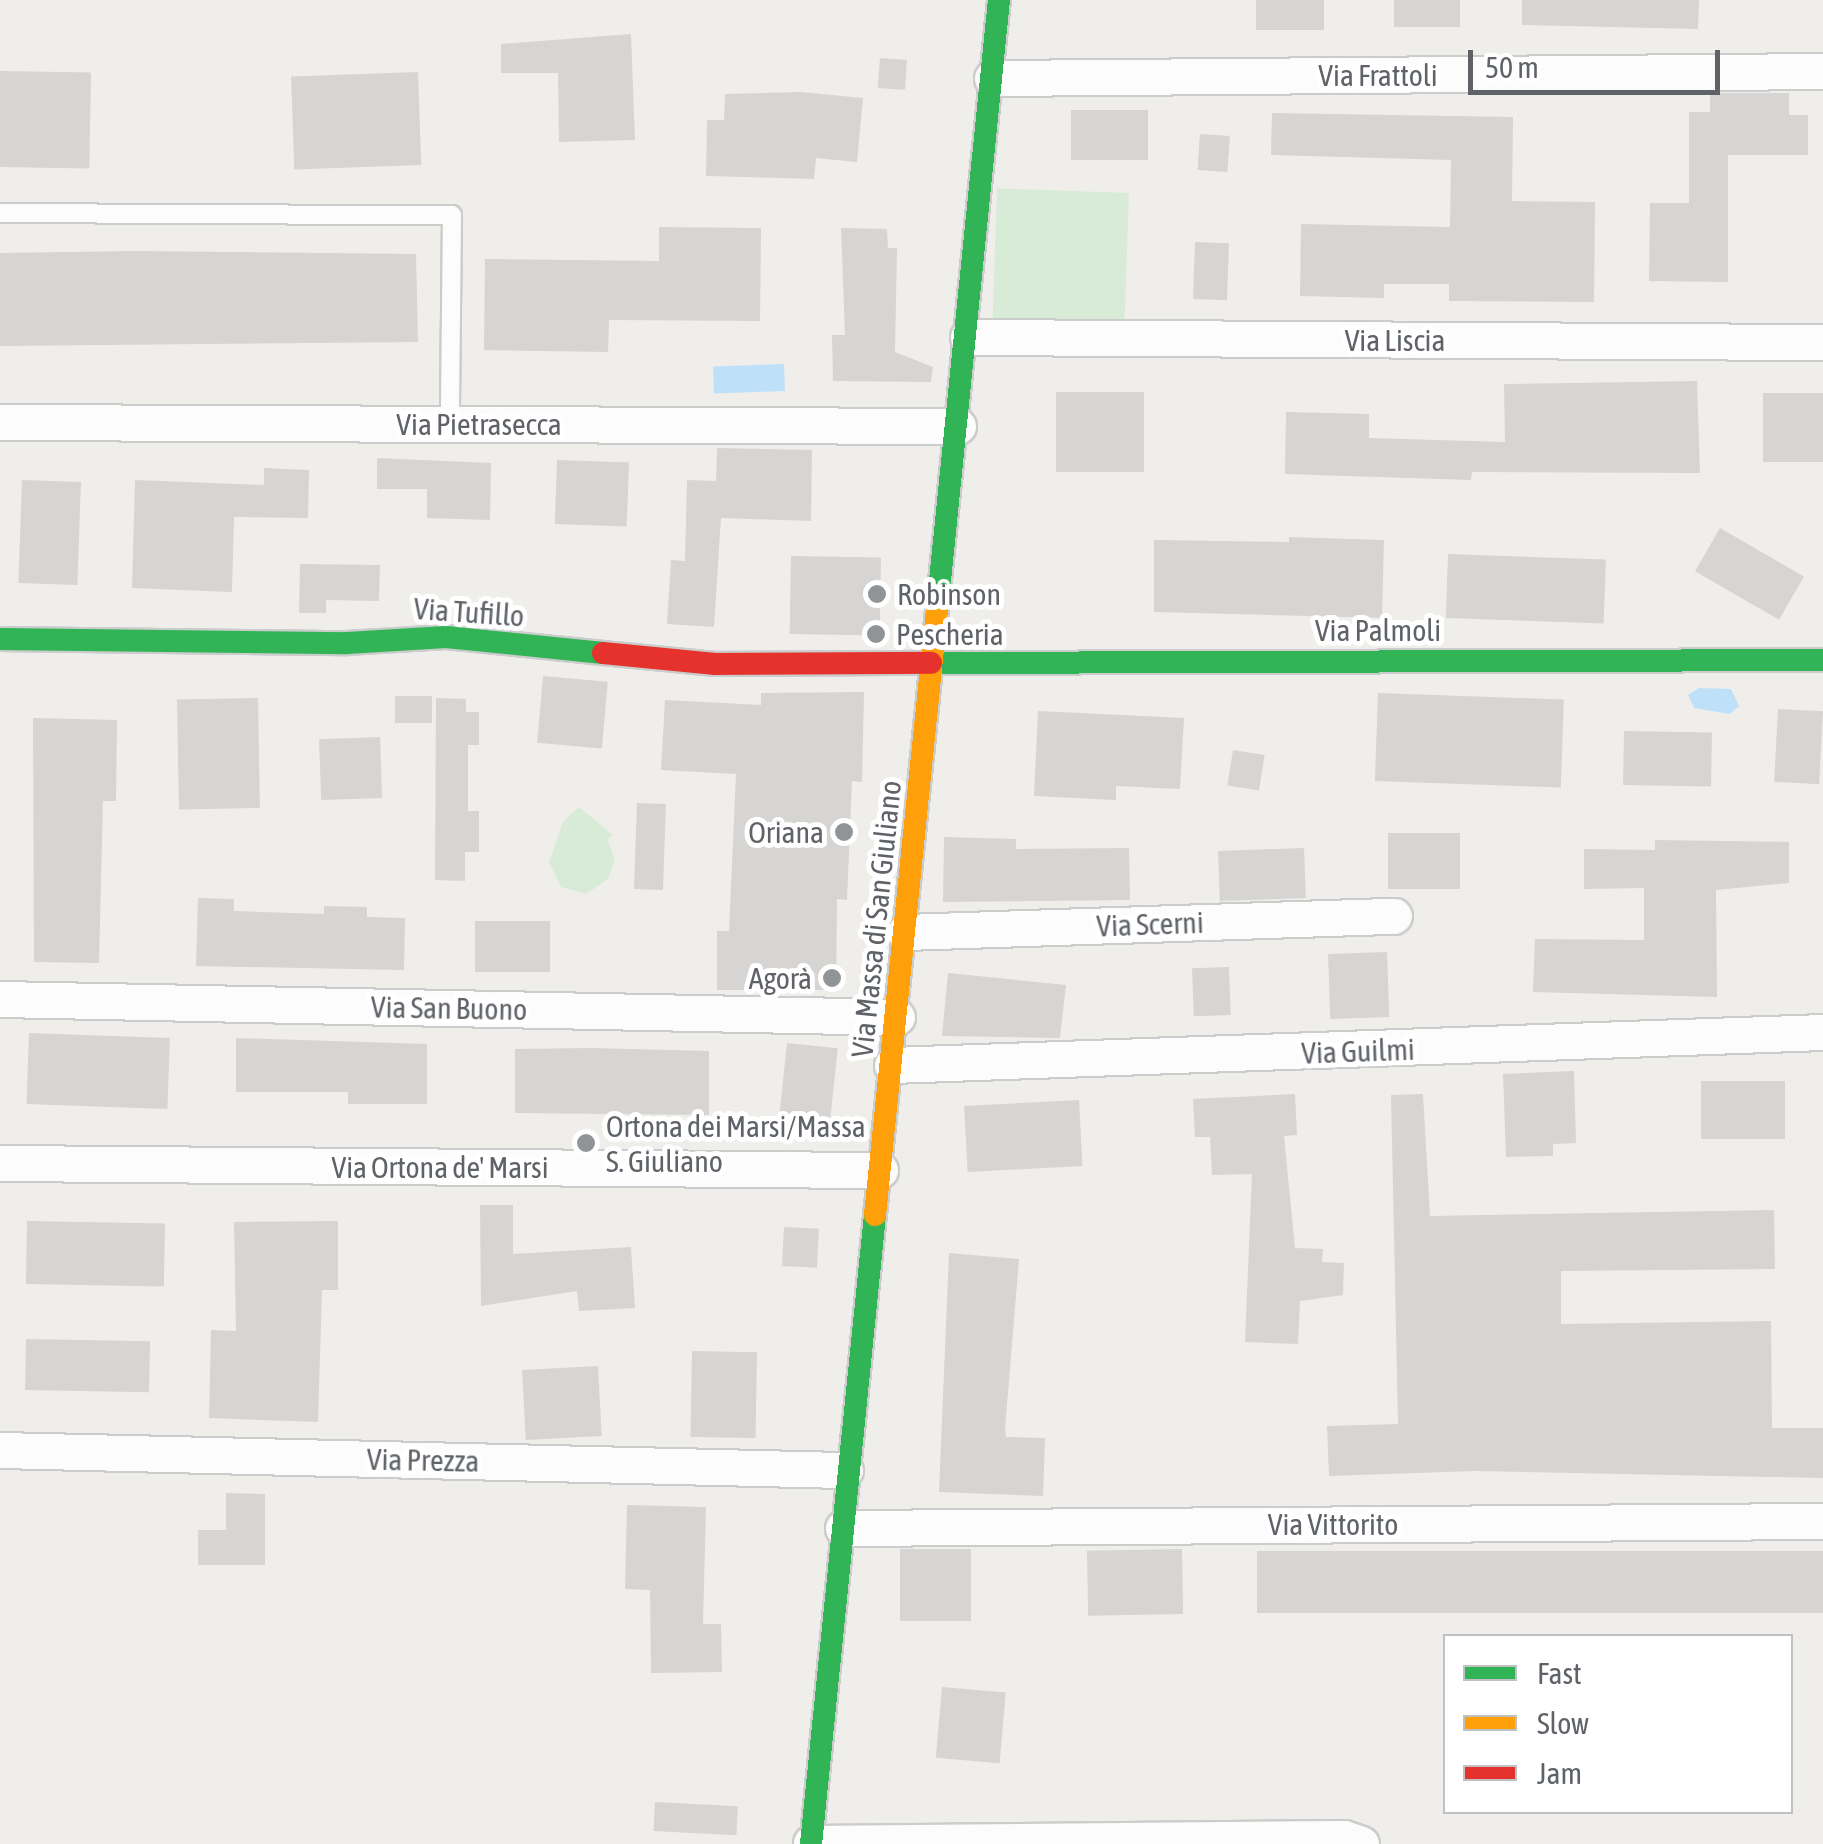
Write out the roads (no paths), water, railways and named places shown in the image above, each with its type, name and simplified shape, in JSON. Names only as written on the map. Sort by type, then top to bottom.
[{"type":"street","name":"Via Massa di San Giuliano","points":[[811,1843],[843,1528],[845,1470],[892,1065],[1000,0]]},
{"type":"street","name":"Via Frattoli","points":[[992,78],[1823,71]]},
{"type":"street","name":"Via Liscia","points":[[968,337],[1823,342]]},
{"type":"street","name":"Via Pietrasecca","points":[[0,422],[958,426]]},
{"type":"street","name":"Via Tufillo","points":[[0,640],[347,643],[421,636],[681,663],[933,658]]},
{"type":"street","name":"Via Palmoli","points":[[933,658],[1823,660]]},
{"type":"street","name":"Via Scerni","points":[[906,932],[1394,916]]},
{"type":"street","name":"Via San Buono","points":[[0,999],[897,1016]]},
{"type":"street","name":"Via Guilmi","points":[[892,1065],[1823,1032]]},
{"type":"street","name":"Via Ortona de' Marsi","points":[[0,1163],[880,1170]]},
{"type":"street","name":"Via Prezza","points":[[0,1450],[845,1470]]},
{"type":"street","name":"Via Vittorito","points":[[843,1528],[1823,1520]]},
{"type":"street","points":[[811,1843],[1344,1838],[1361,1844]]},
{"type":"lane","points":[[0,213],[452,215],[450,424]]},
{"type":"water","points":[[784,364],[785,391],[714,393],[713,366]]},
{"type":"water","points":[[1699,688],[1731,689],[1739,706],[1730,714],[1694,708],[1688,695]]},
{"type":"place","name":"Robinson","points":[[877,594]]},
{"type":"place","name":"Pescheria","points":[[876,634]]},
{"type":"place","name":"Oriana","points":[[844,832]]},
{"type":"place","name":"Agorà","points":[[832,978]]},
{"type":"place","name":"Ortona dei Marsi/Massa S. Giuliano","points":[[586,1143]]}]
